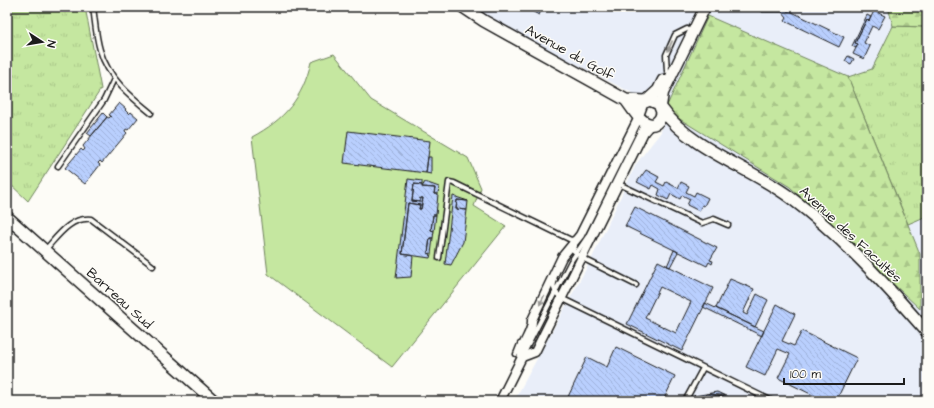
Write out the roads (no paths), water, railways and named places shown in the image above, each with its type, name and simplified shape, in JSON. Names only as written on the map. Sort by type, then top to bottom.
[{"type":"main road","name":"Avenue du Golf","points":[[463,7],[484,21],[626,100],[646,100]]},
{"type":"main road","points":[[626,100],[645,120]]},
{"type":"main road","points":[[646,100],[656,102],[661,108],[661,118],[645,120],[639,106],[646,100]]},
{"type":"main road","name":"Avenue des Facultés","points":[[661,108],[684,132]]},
{"type":"main road","name":"Avenue des Facultés","points":[[645,120],[684,132],[790,197],[849,249],[889,288],[927,332]]},
{"type":"main road","name":"Barreau Sud","points":[[7,217],[214,401]]},
{"type":"main road","name":"Barreau Sud","points":[[7,225],[203,401]]},
{"type":"street","points":[[646,100],[658,90],[697,7],[704,7],[663,93],[661,108]]},
{"type":"street","points":[[519,355],[535,352],[562,298],[579,256],[619,184],[644,132],[645,120]]},
{"type":"street","points":[[500,401],[532,327],[532,320],[560,262],[580,236],[645,120]]},
{"type":"lane","points":[[93,7],[100,52],[114,78],[130,95],[151,113]]},
{"type":"lane","points":[[58,166],[104,100],[114,78]]},
{"type":"lane","points":[[519,355],[528,348],[555,292],[579,256],[645,120]]},
{"type":"lane","points":[[439,258],[449,182],[454,183],[572,240],[580,236]]},
{"type":"lane","points":[[619,184],[702,223],[714,219],[728,226]]},
{"type":"lane","points":[[45,250],[64,228],[76,220],[91,219],[153,266]]},
{"type":"lane","points":[[580,236],[573,250],[579,256],[636,285]]},
{"type":"lane","points":[[560,262],[560,268],[553,285],[555,292],[562,298],[772,401]]},
{"type":"lane","points":[[685,401],[703,368]]}]
